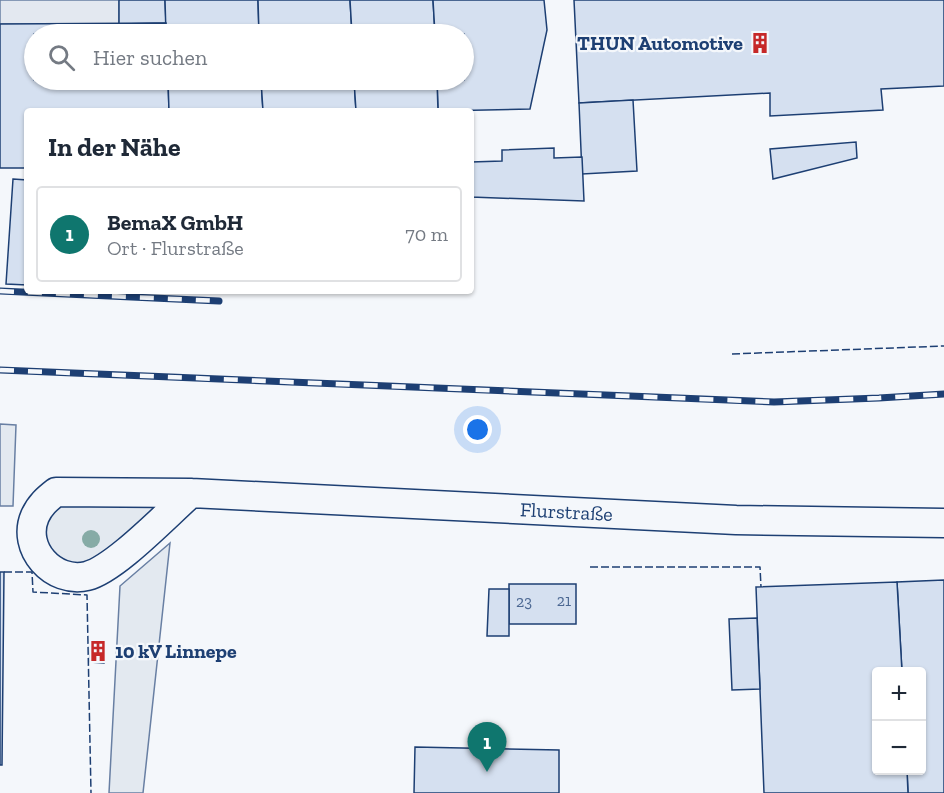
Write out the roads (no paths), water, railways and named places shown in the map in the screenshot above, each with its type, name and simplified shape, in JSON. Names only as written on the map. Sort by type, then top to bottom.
[{"type":"street","name":"Flurstraße","points":[[191,493],[117,559],[98,572],[85,576],[66,576],[45,564],[34,547],[32,531],[34,517],[43,502],[56,492],[191,493],[736,520],[944,524]]},
{"type":"railway","points":[[0,291],[24,292]]},
{"type":"railway","points":[[66,294],[219,301]]},
{"type":"railway","points":[[0,370],[774,402],[944,394]]},
{"type":"place","name":"THUN Automotive","points":[[760,43]]},
{"type":"place","name":"10 kV Linnepe","points":[[98,651]]},
{"type":"place","name":"BemaX GmbH","points":[[487,772]]}]
